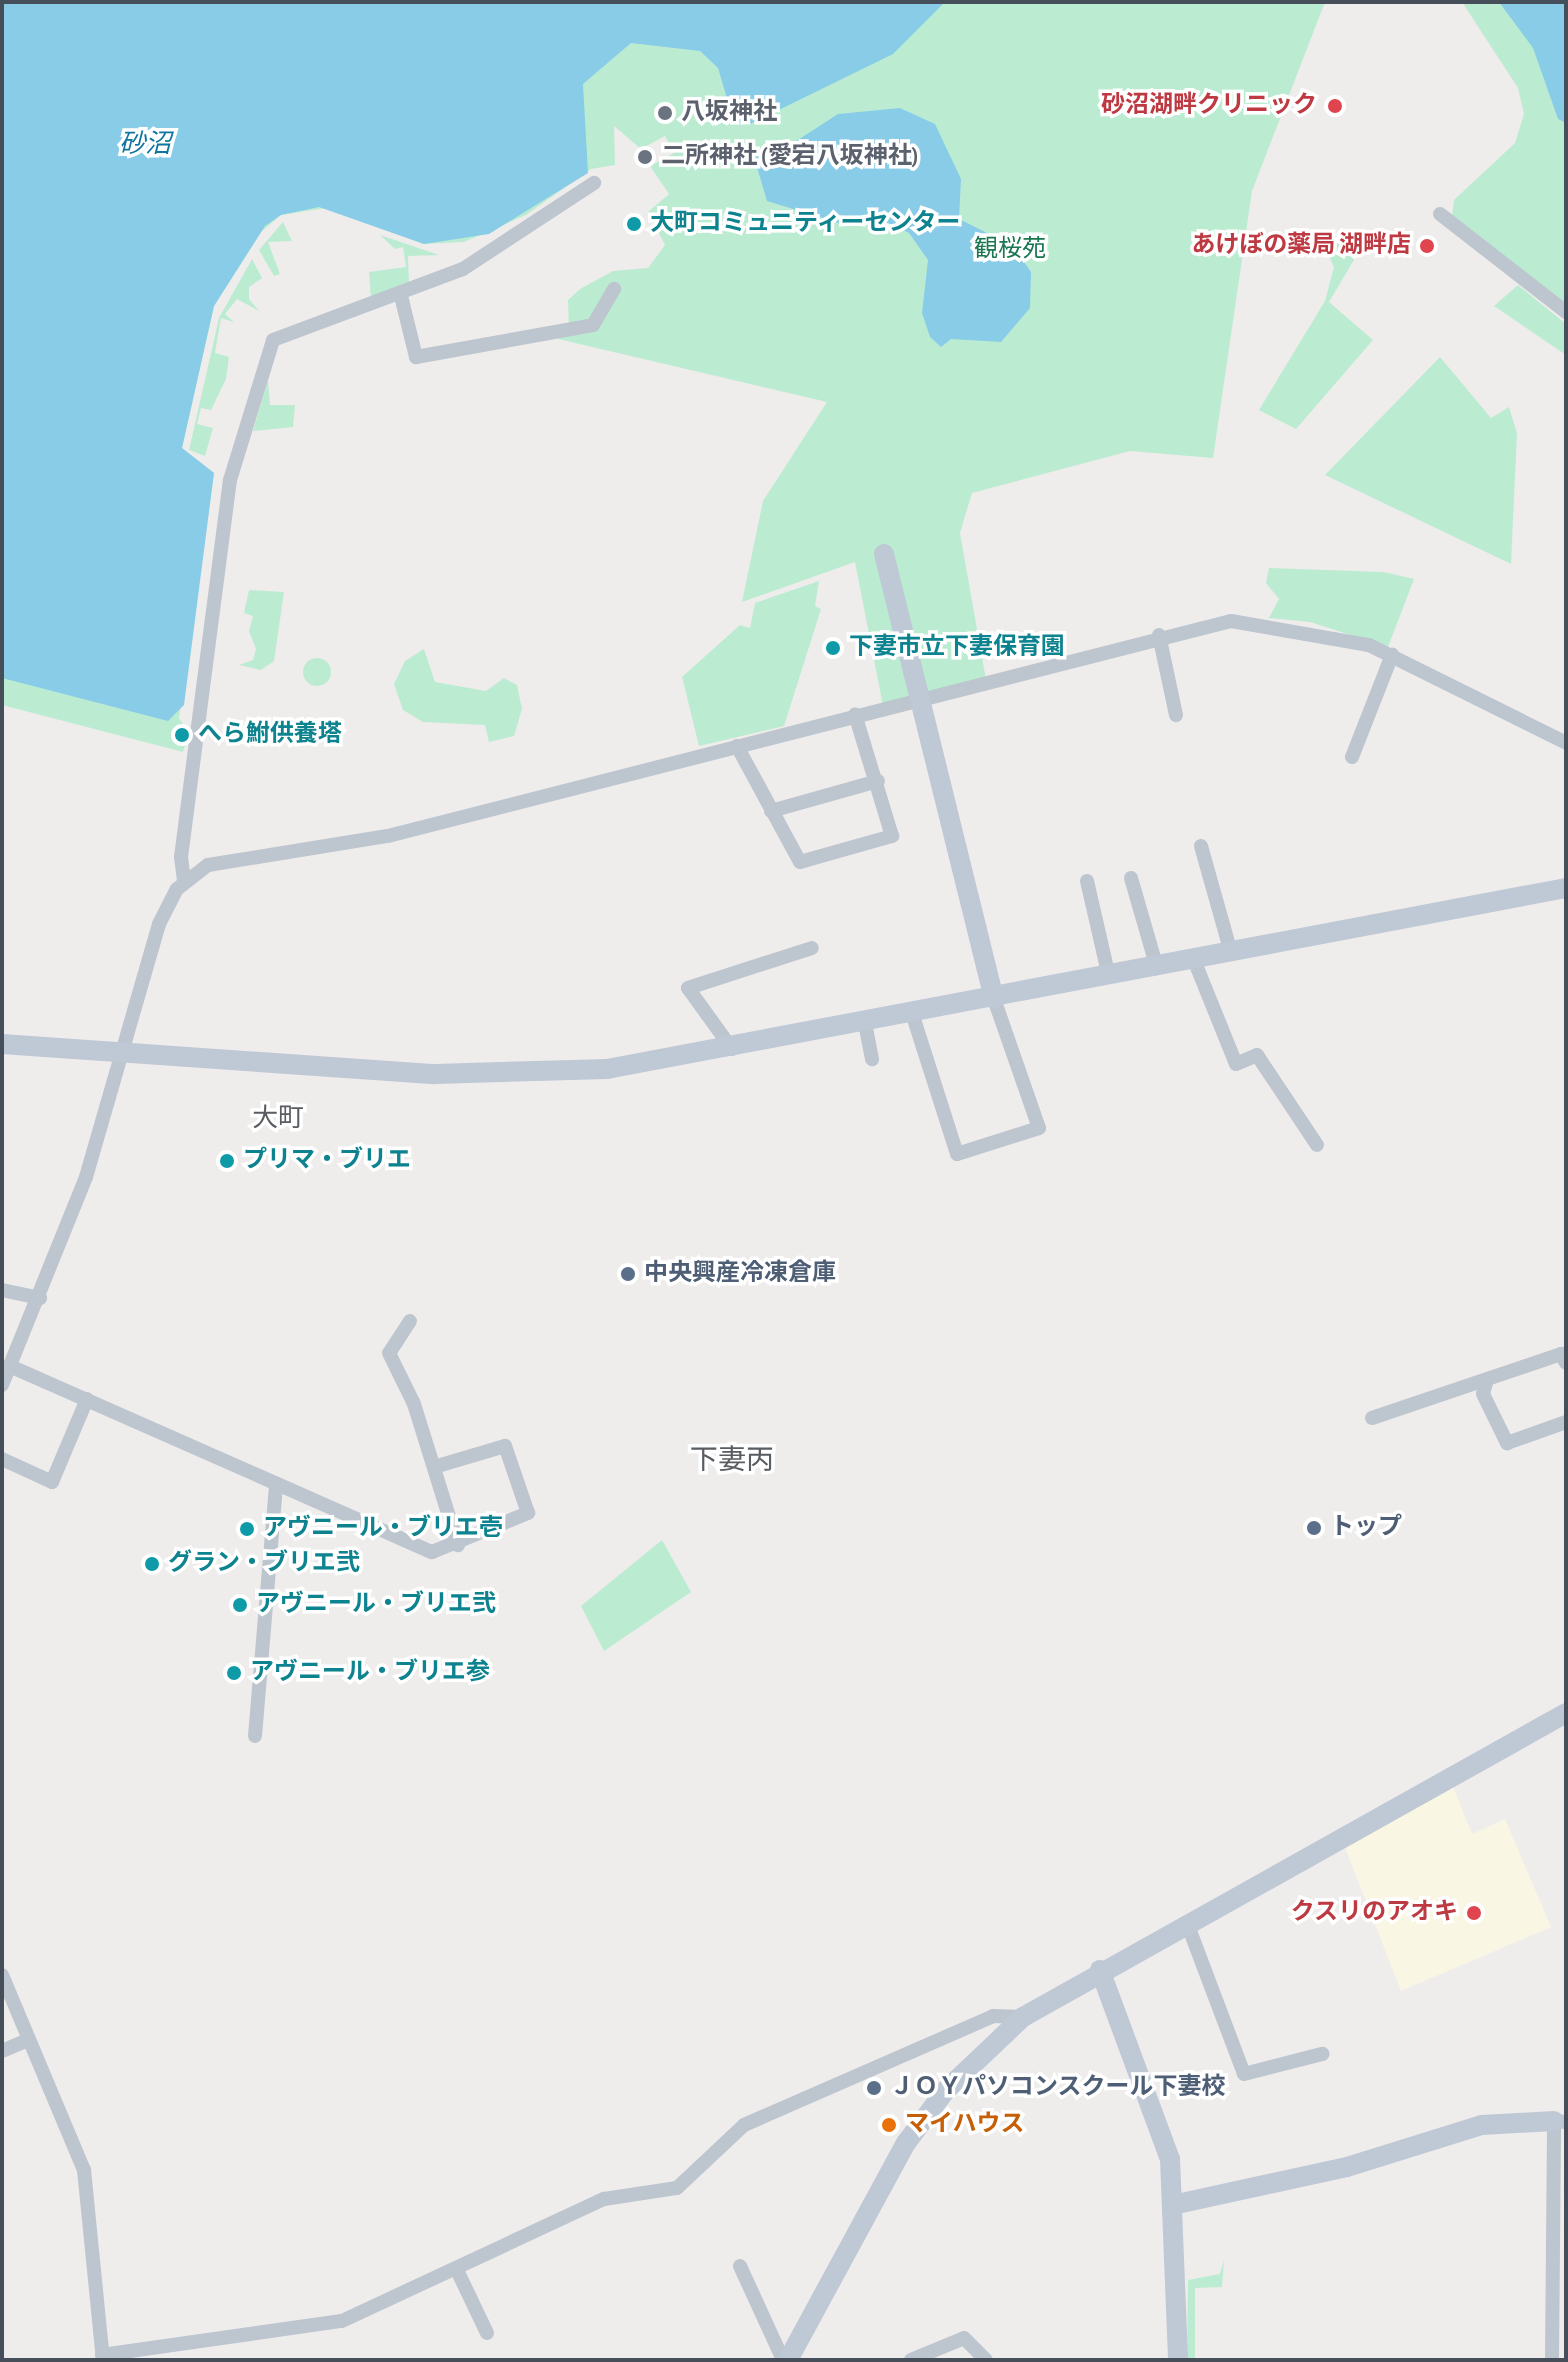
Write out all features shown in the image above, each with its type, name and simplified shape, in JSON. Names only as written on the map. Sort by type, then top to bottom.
[{"type":"street","points":[[184,881],[181,857],[230,480],[266,351],[287,331],[401,296],[463,269],[594,183]]},
{"type":"street","points":[[1440,214],[1566,312]]},
{"type":"street","points":[[401,296],[416,357],[593,325],[614,289]]},
{"type":"street","points":[[884,554],[917,698],[994,999],[1039,1128],[957,1154],[912,1013]]},
{"type":"street","points":[[2,1385],[40,1298],[124,1051],[159,924],[184,881],[225,859],[388,836],[1159,635],[1251,621],[1345,637],[1392,655],[1566,743]]},
{"type":"street","points":[[1159,635],[1176,715]]},
{"type":"street","points":[[1352,757],[1392,655]]},
{"type":"street","points":[[737,746],[800,862],[813,859],[892,836],[878,781],[855,714]]},
{"type":"street","points":[[771,811],[878,781]]},
{"type":"street","points":[[1201,846],[1231,953]]},
{"type":"street","points":[[1131,878],[1157,968]]},
{"type":"street","points":[[1087,881],[1109,977]]},
{"type":"street","points":[[2,1044],[524,1075],[732,1049],[1566,888]]},
{"type":"street","points":[[732,1049],[688,988],[812,948]]},
{"type":"street","points":[[1194,960],[1236,1064],[1257,1055],[1317,1145]]},
{"type":"street","points":[[865,1023],[872,1059]]},
{"type":"street","points":[[2,1290],[40,1298]]},
{"type":"street","points":[[410,1321],[389,1353],[434,1467],[458,1545]]},
{"type":"street","points":[[1372,1418],[1486,1383],[1561,1354],[1566,1363]]},
{"type":"street","points":[[12,1367],[432,1552],[458,1545],[528,1513],[505,1446],[434,1467]]},
{"type":"street","points":[[1486,1383],[1483,1394],[1507,1443],[1566,1422]]},
{"type":"street","points":[[2,1459],[52,1482],[87,1399]]},
{"type":"street","points":[[255,1736],[276,1485]]},
{"type":"street","points":[[785,2360],[906,2143],[946,2090],[1023,2017],[1100,1970],[1566,1713]]},
{"type":"street","points":[[1187,1923],[1244,2074],[1322,2054]]},
{"type":"street","points":[[1100,1970],[1155,2107],[1177,2204],[1178,2360]]},
{"type":"street","points":[[2,1975],[84,2170],[103,2358],[342,2321],[604,2199],[677,2188],[744,2125],[993,2016],[1023,2017]]},
{"type":"street","points":[[2,2051],[28,2040]]},
{"type":"street","points":[[1177,2204],[1317,2175],[1482,2125],[1560,2122],[1552,2360]]},
{"type":"street","points":[[740,2266],[785,2360]]},
{"type":"street","points":[[456,2268],[487,2333]]},
{"type":"street","points":[[911,2360],[964,2338],[986,2360]]},
{"type":"shaded area","points":[[1449,1777],[1472,1834],[1505,1819],[1551,1927],[1401,1991],[1341,1837]]},
{"type":"green space","name":"観桜苑","points":[[2,2],[1325,2],[1252,191],[1213,458],[1130,451],[972,493],[960,533],[986,680],[883,706],[855,562],[742,602],[763,501],[827,402],[558,339],[569,330],[568,300],[580,289],[613,271],[648,268],[665,245],[648,212],[669,194],[650,166],[674,153],[665,136],[641,149],[614,126],[615,165],[591,169],[526,215],[464,242],[424,244],[326,208],[281,215],[261,232],[214,306],[182,448],[214,473],[179,718],[189,734],[183,752],[2,705]]},
{"type":"green space","points":[[1462,2],[1566,2],[1566,305],[1452,216],[1454,200],[1515,143],[1524,114],[1518,88]]},
{"type":"green space","points":[[283,222],[292,241],[268,242],[280,274],[274,276],[259,250]]},
{"type":"green space","points":[[380,235],[439,255],[408,256],[409,285],[371,299],[369,272],[406,267],[403,247],[395,249]]},
{"type":"green space","points":[[1332,236],[1361,248],[1329,302],[1373,340],[1296,429],[1259,410],[1325,301],[1334,267],[1321,239]]},
{"type":"green space","points":[[252,259],[262,278],[249,287],[249,299],[259,311],[237,299],[225,314],[234,322],[221,318],[215,353],[229,357],[226,379],[211,410],[201,408],[197,424],[213,428],[205,456],[189,450],[219,318]]},
{"type":"green space","points":[[1518,285],[1566,324],[1566,355],[1494,306]]},
{"type":"green space","points":[[1440,357],[1491,418],[1509,407],[1517,433],[1511,564],[1325,475]]},
{"type":"green space","points":[[268,380],[270,405],[295,405],[293,427],[253,431]]},
{"type":"green space","points":[[1269,568],[1383,572],[1414,579],[1388,647],[1310,622],[1269,618],[1279,599],[1266,583]]},
{"type":"green space","points":[[819,581],[815,606],[821,609],[784,726],[699,746],[682,677],[740,625],[750,628],[755,603]]},
{"type":"green space","points":[[249,590],[284,592],[274,661],[261,670],[239,665],[253,660],[256,649],[249,631],[253,616],[244,613]]},
{"type":"green space","points":[[424,649],[435,682],[486,691],[504,678],[517,685],[522,709],[514,736],[489,742],[485,725],[423,722],[403,710],[394,684],[405,661]]},
{"type":"green space","points":[[317,658],[327,662],[331,672],[327,682],[317,686],[307,682],[303,672],[307,662]]},
{"type":"green space","points":[[662,1540],[691,1592],[604,1651],[581,1606]]},
{"type":"green space","points":[[1224,2260],[1222,2287],[1195,2288],[1195,2360],[1187,2360],[1188,2280],[1220,2274]]},
{"type":"water","name":"砂沼","points":[[2,2],[945,2],[893,54],[748,125],[734,122],[718,68],[700,51],[631,43],[583,84],[588,173],[489,234],[424,244],[319,207],[281,215],[265,226],[214,306],[182,448],[214,473],[184,705],[168,721],[2,678]]},
{"type":"water","points":[[1499,2],[1566,2],[1566,123],[1558,119],[1533,48]]},
{"type":"water","points":[[900,108],[935,124],[961,179],[959,219],[1013,246],[1031,272],[1030,308],[1001,342],[951,339],[941,347],[930,337],[922,313],[928,260],[909,233],[892,224],[849,226],[767,201],[751,147],[776,154],[838,114]]},
{"type":"place","name":"砂沼湖畔クリニック","points":[[1335,106]]},
{"type":"place","name":"八坂神社","points":[[665,113]]},
{"type":"place","name":"二所神社 (愛宕八坂神社)","points":[[645,157]]},
{"type":"place","name":"大町コミュニティーセンター","points":[[634,224]]},
{"type":"place","name":"あけぼの薬局 湖畔店","points":[[1427,246]]},
{"type":"place","name":"下妻市立下妻保育園","points":[[833,648]]},
{"type":"place","name":"へら鮒供養塔","points":[[182,735]]},
{"type":"place","name":"プリマ・ブリエ","points":[[227,1161]]},
{"type":"place","name":"中央興産冷凍倉庫","points":[[628,1274]]},
{"type":"place","name":"トップ","points":[[1314,1528]]},
{"type":"place","name":"アヴニール・ブリエ壱","points":[[247,1529]]},
{"type":"place","name":"グラン・ブリエ弐","points":[[152,1564]]},
{"type":"place","name":"アヴニール・ブリエ弐","points":[[240,1605]]},
{"type":"place","name":"アヴニール・ブリエ参","points":[[234,1673]]},
{"type":"place","name":"クスリのアオキ","points":[[1474,1913]]},
{"type":"place","name":"ＪＯＹパソコンスクール下妻校","points":[[874,2088]]},
{"type":"place","name":"マイハウス","points":[[889,2125]]},
{"type":"district","name":"大町","points":[[278,1119]]},
{"type":"district","name":"下妻丙","points":[[732,1461]]}]
